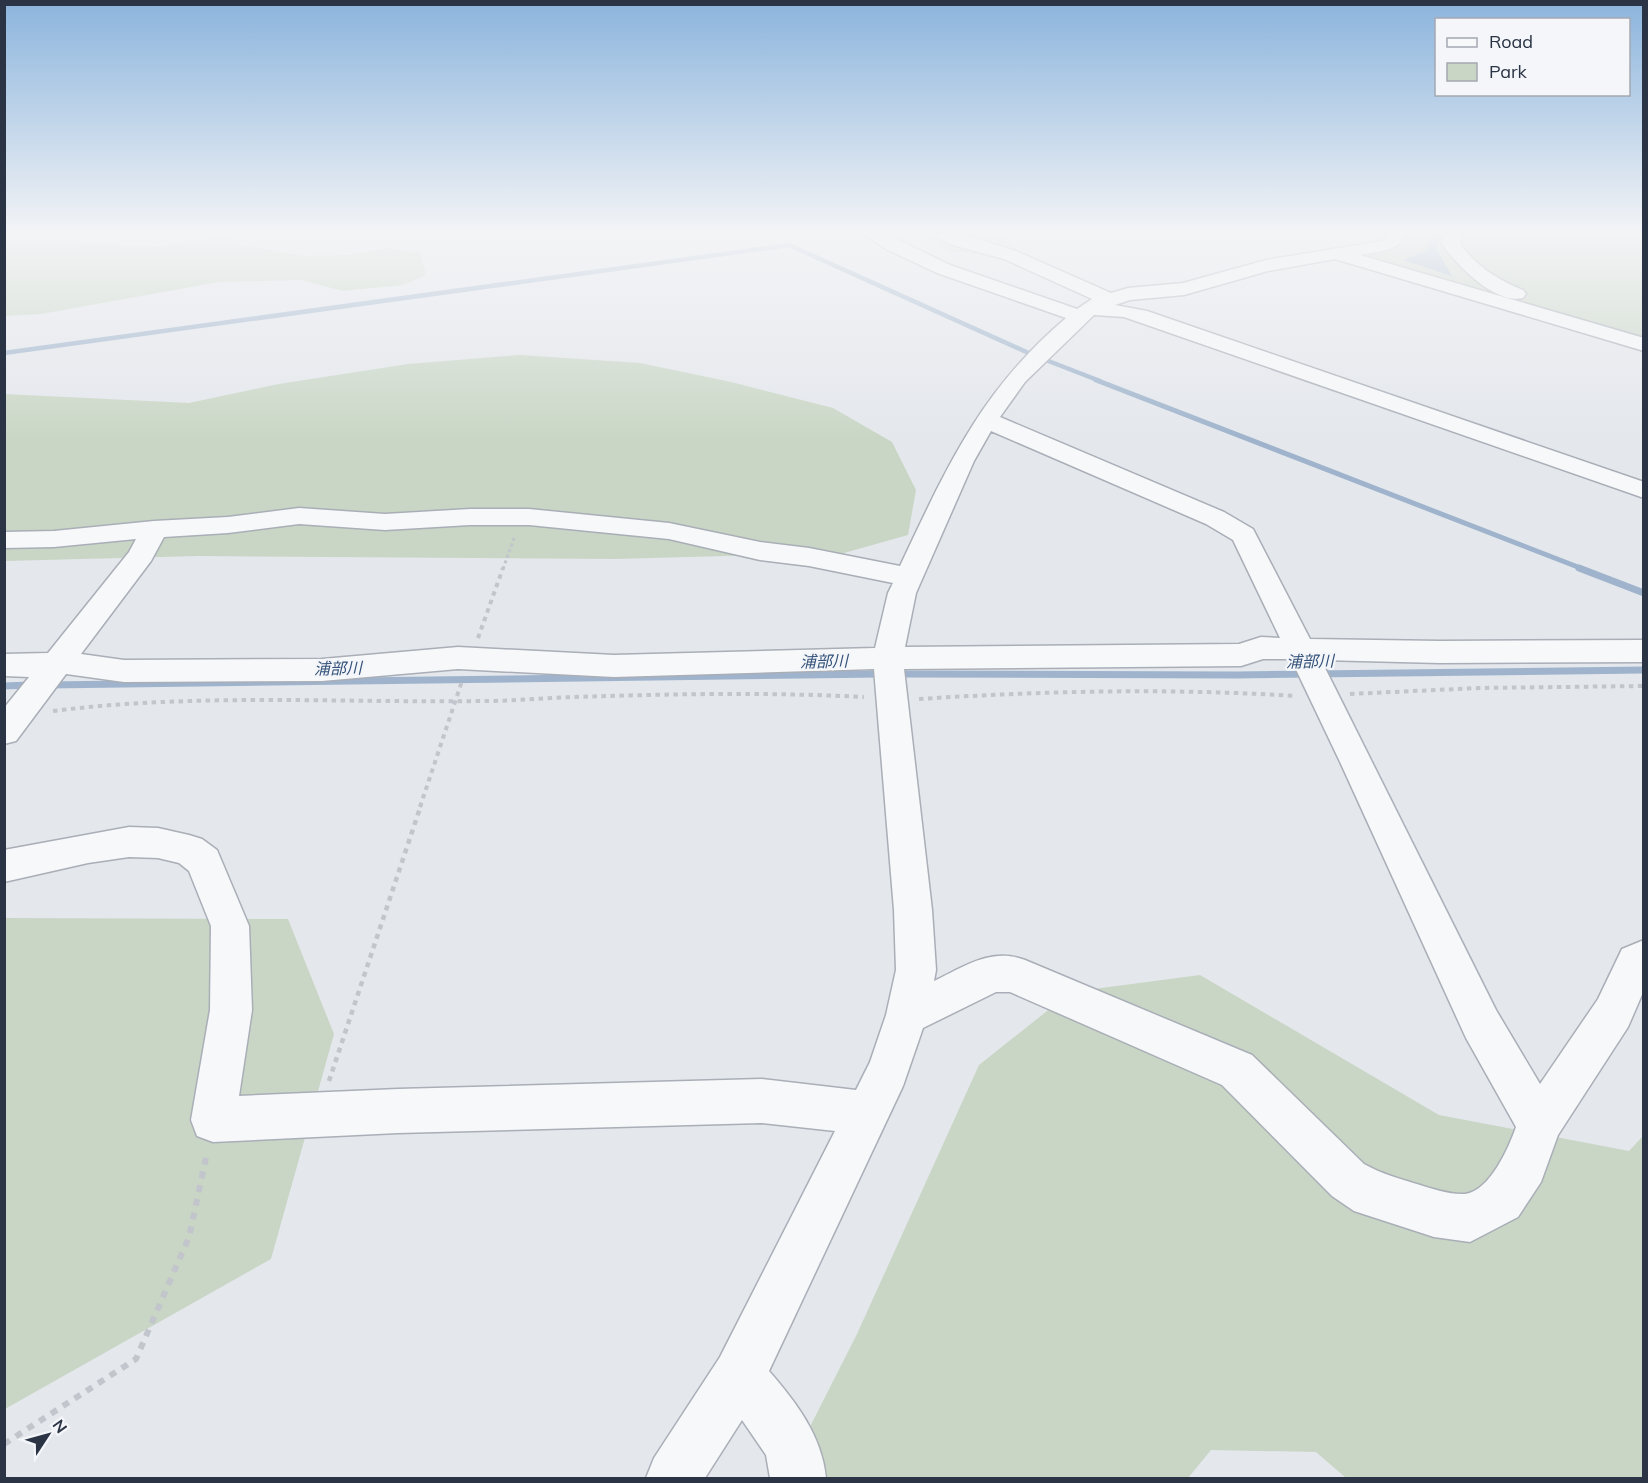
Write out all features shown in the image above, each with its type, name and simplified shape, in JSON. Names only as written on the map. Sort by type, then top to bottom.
[{"type":"street","points":[[1037,300],[1081,314],[1101,309],[1140,315],[1644,491]]},
{"type":"street","points":[[674,1479],[739,1376],[888,1071],[907,1015],[916,970],[913,910],[888,658],[902,593],[962,461],[986,420],[1017,377],[1081,314],[1106,300]]},
{"type":"street","points":[[1492,300],[1644,345]]},
{"type":"street","points":[[1533,300],[1581,319],[1644,333]]},
{"type":"street","points":[[986,420],[1215,518],[1244,535],[1325,695],[1480,1024],[1539,1124]]},
{"type":"street","points":[[4,540],[54,540],[154,529],[228,525],[299,516],[385,522],[470,517],[522,517],[669,531],[909,577]]},
{"type":"street","points":[[12,722],[141,555],[154,529]]},
{"type":"street","points":[[4,665],[34,666],[60,662],[123,671],[322,670],[471,659],[614,666],[888,658],[1241,655],[1262,648],[1644,651]]},
{"type":"street","points":[[4,866],[88,848],[129,842],[158,843],[189,850],[204,861],[230,926],[231,1010],[213,1120],[761,1101],[868,1113]]},
{"type":"street","points":[[907,1015],[992,974],[1011,973],[1237,1070],[1348,1180],[1371,1194],[1434,1213],[1470,1218],[1501,1200],[1525,1166],[1539,1124],[1612,1013],[1636,962],[1644,958]]},
{"type":"street","points":[[739,1376],[786,1434],[797,1463],[798,1479]]},
{"type":"path","points":[[318,1115],[455,701],[522,517]]},
{"type":"path","points":[[12,722],[115,703],[371,699],[455,701],[803,694],[854,695],[892,701],[1024,692],[1214,691],[1287,696],[1479,688],[1644,686]]},
{"type":"path","points":[[4,1444],[136,1359],[189,1237],[213,1120]]},
{"type":"green space","points":[[5,300],[118,300],[41,314],[5,316]]},
{"type":"green space","points":[[1504,300],[1643,300],[1643,341]]},
{"type":"green space","points":[[520,355],[640,363],[731,382],[833,408],[892,442],[916,490],[908,535],[844,553],[615,559],[198,556],[5,561],[4,394],[189,403],[279,384],[408,364]]},
{"type":"green space","points":[[5,918],[288,919],[334,1034],[271,1259],[5,1409]]},
{"type":"green space","points":[[1200,975],[1439,1115],[1629,1151],[1643,1136],[1643,1478],[1346,1478],[1316,1452],[1211,1450],[1188,1478],[784,1478],[857,1334],[979,1065],[1071,992]]},
{"type":"waterway","points":[[4,353],[388,300]]},
{"type":"waterway","points":[[911,300],[1033,355],[1100,381]]},
{"type":"waterway","points":[[1096,380],[1583,569]]},
{"type":"waterway","points":[[1579,568],[1644,593]]},
{"type":"waterway","name":"浦部川","points":[[897,674],[1236,675],[1644,670]]},
{"type":"waterway","name":"浦部川","points":[[48,685],[882,674]]},
{"type":"waterway","name":"浦部川","points":[[4,686],[30,685]]}]
